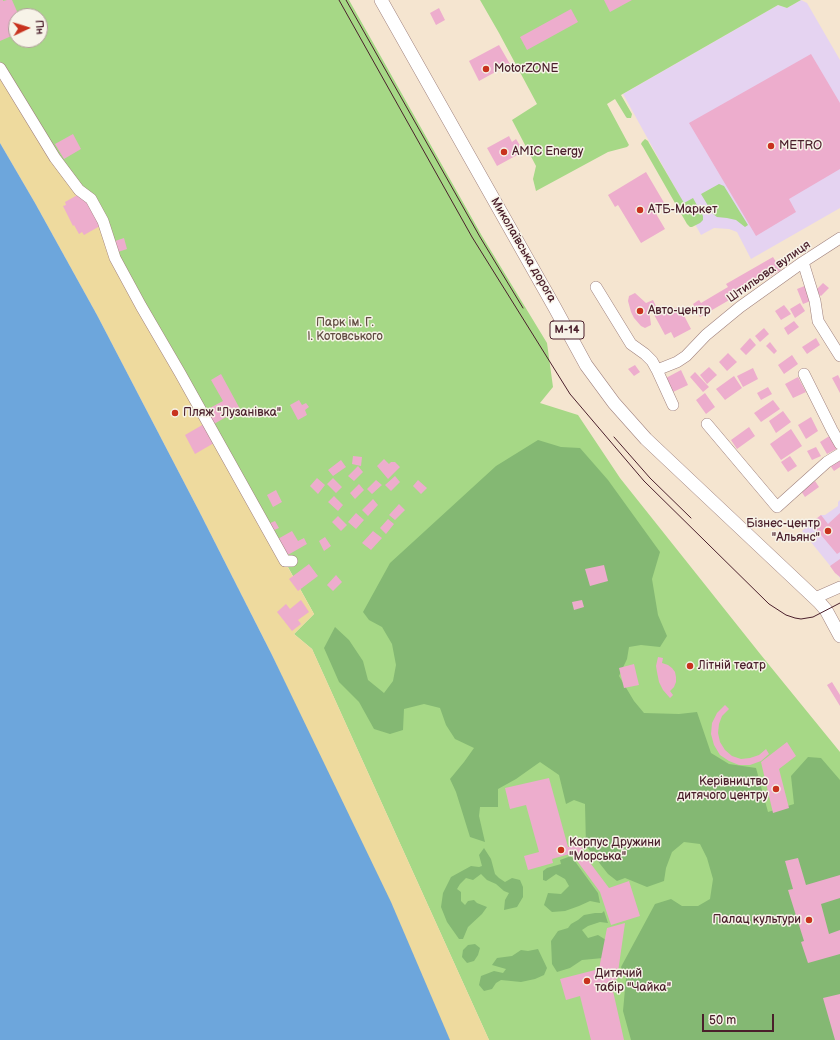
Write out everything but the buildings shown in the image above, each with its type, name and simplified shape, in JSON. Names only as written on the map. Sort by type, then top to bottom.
[{"type":"main road","name":"Миколаївська дорога","points":[[380,0],[556,308],[586,365],[609,396],[646,438],[834,616],[840,636]]},
{"type":"street","points":[[0,68],[55,158],[79,190],[91,199],[103,221],[115,258],[141,306],[285,561],[292,561]]},
{"type":"street","name":"Штильова вулиця","points":[[657,370],[677,362],[686,356],[706,335],[740,307],[803,262],[840,238]]},
{"type":"street","points":[[803,262],[815,301],[818,321],[840,356]]},
{"type":"street","points":[[596,286],[631,344],[652,361],[673,405]]},
{"type":"street","points":[[804,374],[840,444]]},
{"type":"street","points":[[707,424],[777,508],[827,462],[840,454]]},
{"type":"street","points":[[815,598],[840,587]]},
{"type":"shaded area","points":[[801,0],[807,3],[840,60],[840,208],[751,259],[737,232],[729,229],[714,228],[701,235],[623,94],[778,5],[787,8]]},
{"type":"shaded area","points":[[840,500],[840,578],[802,531],[821,515],[825,515],[838,506],[838,502]]},
{"type":"green space","name":"Парк ім. Г. І. Котовського","points":[[0,0],[349,0],[482,236],[547,343],[553,387],[540,403],[578,415],[620,478],[840,752],[840,1040],[489,1040],[312,649],[294,634],[314,614],[79,190],[0,67]]},
{"type":"green space","points":[[480,0],[801,0],[787,8],[778,5],[621,95],[632,114],[631,118],[626,117],[615,99],[607,104],[629,145],[627,147],[608,152],[536,191],[533,179],[536,166],[512,120],[537,104]]},
{"type":"green space","points":[[645,139],[648,141],[684,203],[693,198],[703,216],[703,220],[700,223],[692,227],[687,224],[641,144]]},
{"type":"green space","points":[[719,184],[724,186],[748,225],[745,227],[736,220],[717,217],[713,214],[701,194]]},
{"type":"green space","points":[[538,440],[561,447],[580,448],[608,480],[660,552],[652,579],[658,615],[667,636],[660,647],[641,645],[629,647],[627,659],[619,676],[634,701],[644,713],[679,714],[697,712],[711,753],[729,764],[756,768],[768,812],[794,804],[791,776],[808,757],[821,758],[840,780],[840,1040],[631,1040],[623,1011],[626,978],[621,967],[655,904],[671,899],[682,906],[698,906],[710,899],[713,879],[707,858],[700,844],[684,842],[672,852],[666,868],[664,881],[647,887],[625,878],[617,881],[608,874],[586,846],[585,804],[574,800],[566,804],[559,775],[540,762],[516,779],[498,789],[498,807],[480,807],[479,816],[485,842],[470,837],[456,792],[450,779],[474,748],[455,739],[446,725],[440,708],[424,704],[404,709],[403,730],[390,734],[374,729],[359,702],[339,682],[324,648],[335,627],[349,640],[363,661],[368,680],[384,693],[393,681],[396,665],[392,644],[382,627],[369,620],[363,612],[390,563],[496,466]]},
{"type":"green space","points":[[484,848],[491,859],[495,874],[499,878],[505,882],[512,878],[520,880],[523,887],[523,897],[517,907],[504,910],[505,900],[509,893],[487,880],[481,874],[473,880],[466,878],[457,889],[461,892],[461,901],[465,905],[468,901],[474,900],[477,903],[487,907],[468,927],[463,939],[459,939],[447,922],[441,907],[443,893],[451,877],[471,866],[482,866],[479,855]]},
{"type":"green space","points":[[571,856],[598,893],[600,903],[590,901],[565,911],[552,912],[544,905],[548,893],[561,894],[569,886],[565,879],[556,874],[546,881],[543,880],[543,871],[547,868],[561,864],[560,860]]},
{"type":"green space","points":[[604,911],[608,923],[600,922],[588,926],[582,930],[588,938],[598,935],[606,940],[603,958],[582,960],[570,968],[557,972],[552,964],[551,941],[558,931],[568,928],[571,924],[584,915],[602,913]]},
{"type":"green space","points":[[475,944],[480,948],[478,955],[474,961],[467,963],[462,957],[463,950],[468,945]]},
{"type":"green space","points":[[538,949],[547,968],[544,975],[535,979],[521,982],[501,980],[496,983],[492,989],[484,991],[479,985],[481,976],[494,971],[503,973],[506,969],[492,965],[497,958],[512,956],[521,950],[528,951]]},
{"type":"sand","name":"Пляж \"Лузанівка\"","points":[[0,68],[15,93],[91,199],[115,258],[314,614],[294,634],[312,649],[489,1040],[449,1040],[272,655],[97,315],[0,143]]},
{"type":"water","points":[[0,143],[97,315],[272,655],[391,902],[450,1040],[0,1040]]},
{"type":"tram line","points":[[339,0],[472,237],[570,394],[644,481],[769,604],[786,615],[801,619],[813,617],[840,603]]},
{"type":"tram line","points":[[346,0],[480,237],[523,308]]},
{"type":"tram line","points":[[614,437],[650,478],[691,518]]},
{"type":"place","name":"MotorZONE","points":[[486,69]]},
{"type":"place","name":"METRO","points":[[771,146]]},
{"type":"place","name":"AMIC Energy","points":[[504,152]]},
{"type":"place","name":"АТБ-Маркет","points":[[640,210]]},
{"type":"place","name":"Авто-центр","points":[[640,311]]},
{"type":"place","name":"Пляж \"Лузанівка\"","points":[[175,413]]},
{"type":"place","name":"Бізнес-центр \"Альянс\"","points":[[828,531]]},
{"type":"place","name":"Літній театр","points":[[690,666]]},
{"type":"place","name":"Керівництво дитячого центру","points":[[776,789]]},
{"type":"place","name":"Корпус Дружини \"Морська\"","points":[[561,850]]},
{"type":"place","name":"Палац культури","points":[[809,920]]},
{"type":"place","name":"Дитячий табір \"Чайка\"","points":[[587,981]]}]
